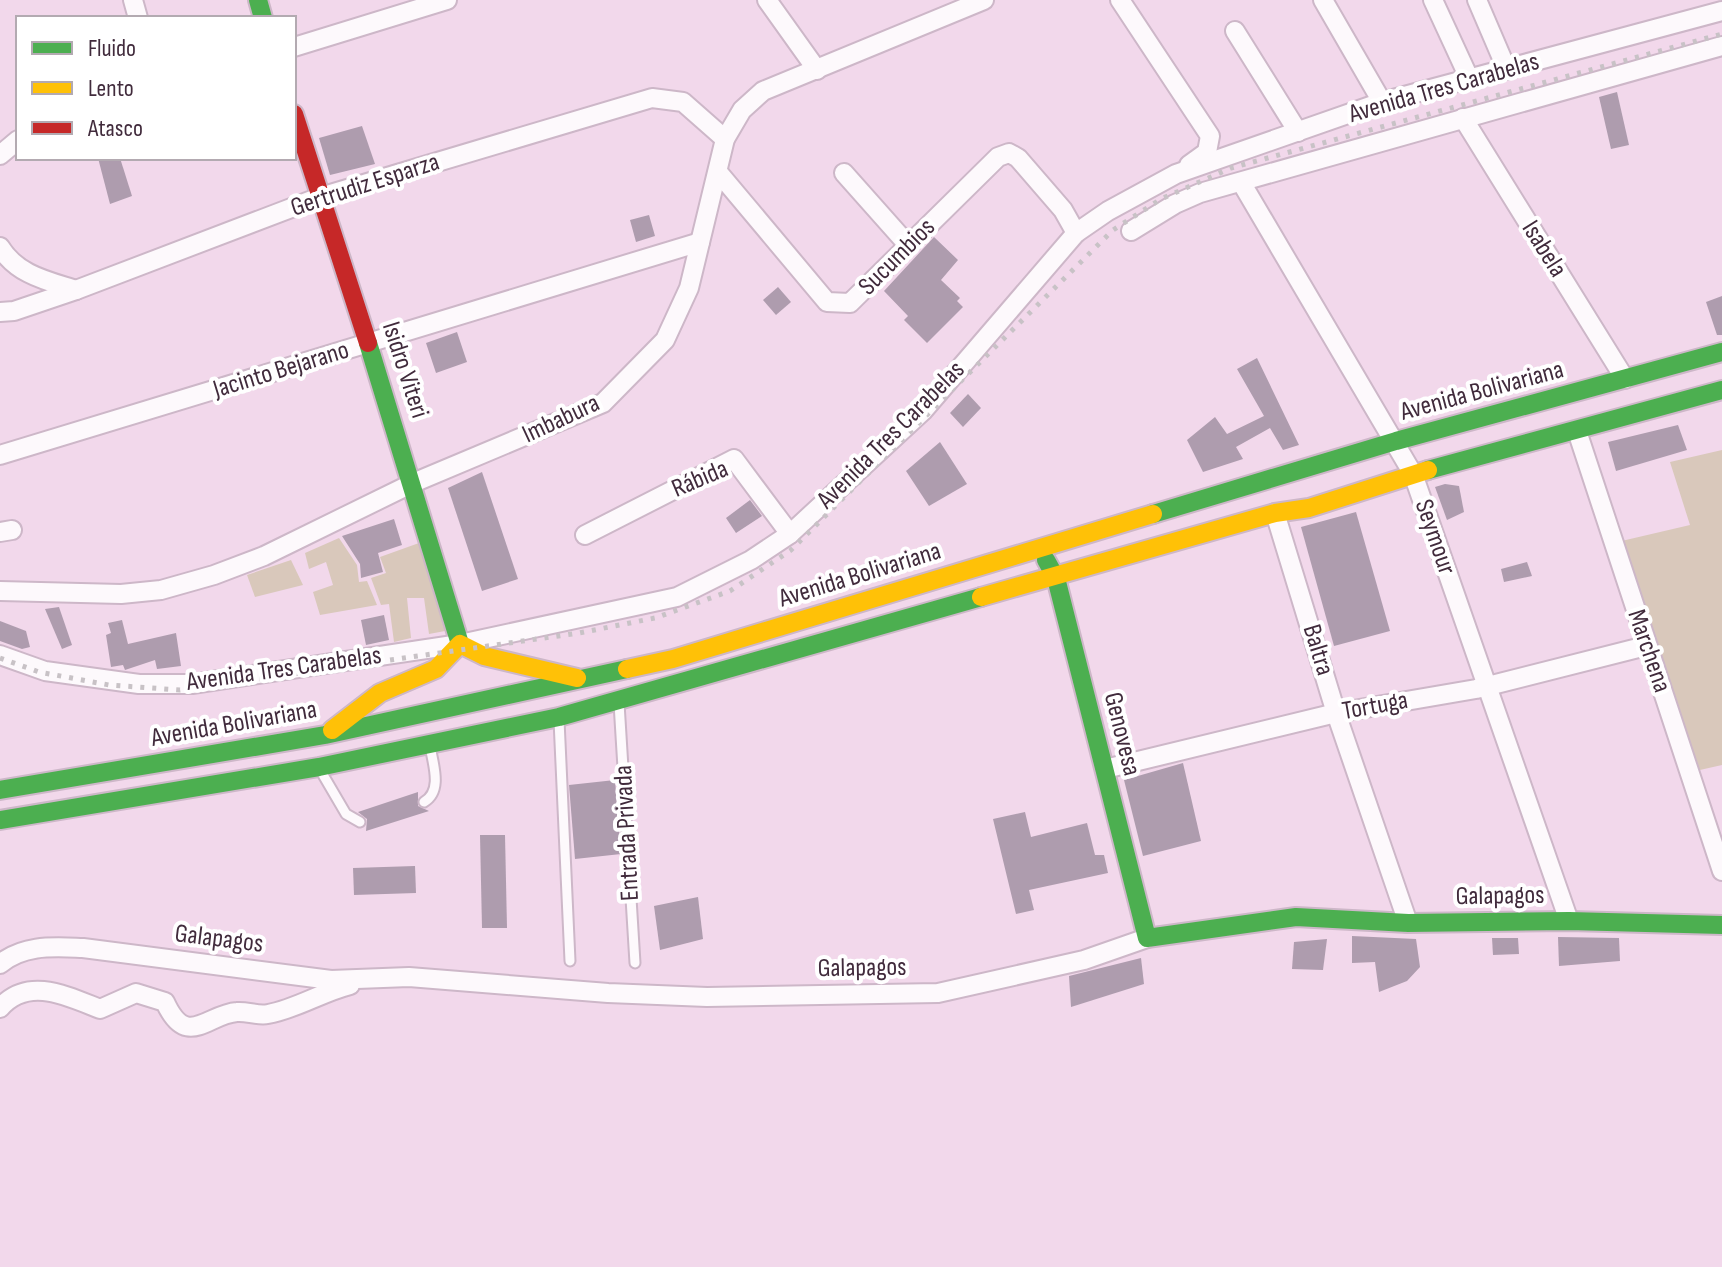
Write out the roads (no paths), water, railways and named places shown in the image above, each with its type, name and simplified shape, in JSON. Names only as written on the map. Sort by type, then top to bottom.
[{"type":"main road","name":"Isidro Viteri","points":[[296,120],[413,483],[460,644]]},
{"type":"main road","name":"Avenida Bolivariana","points":[[0,790],[325,735],[673,659],[1396,441],[1722,352]]},
{"type":"main road","points":[[0,820],[319,767],[619,703],[1275,513],[1309,508],[1413,474],[1722,390]]},
{"type":"main road","name":"Genovesa","points":[[1038,548],[1056,578],[1147,938]]},
{"type":"main road","points":[[325,735],[391,688],[421,679],[446,664],[460,644],[484,656],[587,680]]},
{"type":"main road","name":"Galapagos","points":[[1147,938],[1296,917],[1408,923],[1569,921],[1722,925]]},
{"type":"street","points":[[296,46],[447,0]]},
{"type":"street","points":[[767,0],[817,70]]},
{"type":"street","name":"Imbabura","points":[[0,591],[121,594],[161,590],[264,556],[413,483],[603,403],[665,340],[689,288],[725,139],[742,110],[763,91],[984,0]]},
{"type":"street","points":[[1120,0],[1210,136],[1207,152],[1176,174]]},
{"type":"street","points":[[1323,0],[1382,102]]},
{"type":"street","points":[[1433,0],[1469,78]]},
{"type":"street","points":[[1477,0],[1507,70]]},
{"type":"street","name":"Avenida Tres Carabelas","points":[[0,655],[61,673],[139,684],[192,684],[460,644],[677,597],[751,560],[790,534],[923,411],[1076,233],[1108,211],[1176,174],[1382,102],[1722,11]]},
{"type":"street","points":[[1235,31],[1298,132]]},
{"type":"street","points":[[1131,231],[1175,204],[1241,182],[1722,46]]},
{"type":"street","name":"Gertrudiz Esparza","points":[[0,312],[14,311],[76,290],[320,197],[652,98],[683,102],[725,139]]},
{"type":"street","name":"Isabela","points":[[1463,118],[1625,379]]},
{"type":"street","points":[[0,155],[16,142]]},
{"type":"street","name":"Sucumbios","points":[[718,172],[827,302],[850,303],[998,157],[1009,153],[1018,158],[1063,210],[1076,233]]},
{"type":"street","points":[[844,173],[908,245]]},
{"type":"street","name":"Seymour","points":[[1241,182],[1413,474],[1569,921]]},
{"type":"street","name":"Jacinto Bejarano","points":[[0,455],[700,242]]},
{"type":"street","points":[[0,247],[8,260],[34,277],[76,290]]},
{"type":"street","name":"Marchena","points":[[1577,431],[1722,871]]},
{"type":"street","name":"Rábida","points":[[585,535],[734,459],[790,534]]},
{"type":"street","name":"Baltra","points":[[1275,513],[1336,713],[1408,923]]},
{"type":"street","name":"Tortuga","points":[[1105,769],[1336,713],[1487,686],[1646,646]]},
{"type":"street","name":"Galapagos","points":[[0,964],[13,953],[45,946],[83,948],[331,980],[409,977],[608,993],[707,997],[938,993],[1084,960],[1147,938]]},
{"type":"street","points":[[0,1008],[22,990],[47,990],[100,1009],[136,993],[165,1002],[172,1018],[190,1027],[212,1023],[236,1012],[267,1014],[368,977]]},
{"type":"lane","name":"Entrada Privada","points":[[619,703],[635,963]]},
{"type":"lane","points":[[559,717],[570,961]]},
{"type":"lane","points":[[424,802],[432,795],[436,781],[430,744]]},
{"type":"lane","points":[[319,767],[346,814],[360,822]]},
{"type":"railway","points":[[0,658],[39,672],[109,685],[180,690],[579,633],[655,618],[730,591],[791,550],[1113,230],[1161,199],[1231,168],[1722,34]]}]
